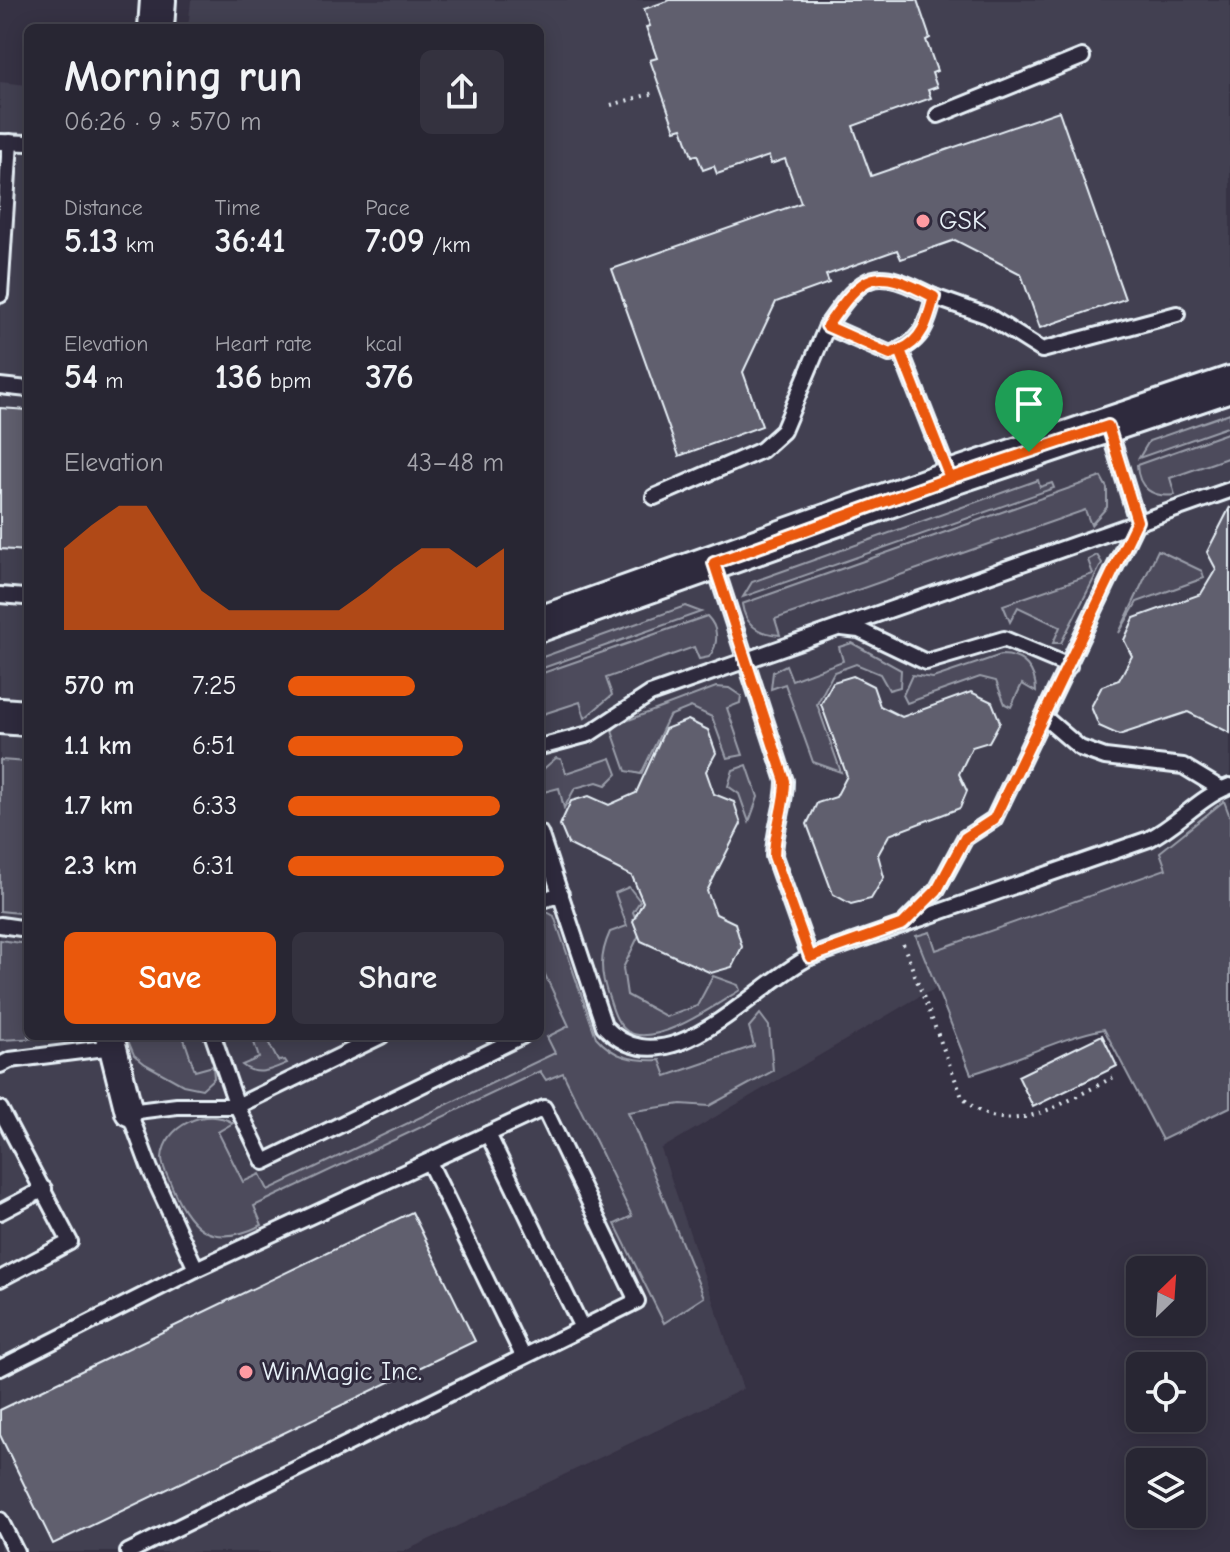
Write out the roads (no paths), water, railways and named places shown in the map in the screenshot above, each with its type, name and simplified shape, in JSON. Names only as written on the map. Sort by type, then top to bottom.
[{"type":"street","points":[[156,24],[158,0]]},
{"type":"street","points":[[544,623],[950,478],[1230,384]]},
{"type":"street","points":[[0,716],[24,718]]},
{"type":"street","points":[[112,1042],[129,1112]]},
{"type":"lane","points":[[938,115],[1082,57]]},
{"type":"lane","points":[[0,295],[5,142]]},
{"type":"lane","points":[[654,497],[762,450],[783,431],[827,326],[851,291],[874,277],[901,279],[934,297],[988,316],[1042,350],[1177,314]]},
{"type":"lane","points":[[827,326],[890,354],[911,346],[926,325],[934,297]]},
{"type":"lane","points":[[900,350],[950,478]]},
{"type":"lane","points":[[0,386],[24,389]]},
{"type":"lane","points":[[899,926],[937,890],[965,838],[994,819],[1137,521],[1108,426]]},
{"type":"lane","points":[[544,746],[589,734],[650,694],[1230,490]]},
{"type":"lane","points":[[714,563],[785,781],[785,804],[774,841],[774,856],[810,957]]},
{"type":"lane","points":[[0,595],[24,597]]},
{"type":"lane","points":[[839,627],[859,630],[926,662],[1004,639],[1069,666]]},
{"type":"lane","points":[[1044,717],[1080,748],[1105,757],[1183,766],[1226,788]]},
{"type":"lane","points":[[544,845],[604,1026],[630,1047],[644,1050],[709,1029],[747,1004],[789,968],[810,957],[1149,839],[1169,830],[1195,804],[1226,788]]},
{"type":"lane","points":[[544,900],[561,894]]},
{"type":"lane","points":[[0,925],[24,928]]},
{"type":"lane","points":[[214,1040],[237,1106],[264,1162],[514,1040]]},
{"type":"lane","points":[[196,1269],[150,1169],[129,1112],[177,1106],[237,1106],[373,1040]]},
{"type":"lane","points":[[0,1065],[10,1060],[112,1042]]},
{"type":"lane","points":[[0,1368],[196,1269],[544,1108],[637,1301],[128,1552]]},
{"type":"lane","points":[[0,1109],[7,1135],[44,1189],[70,1242],[0,1279]]},
{"type":"lane","points":[[488,1134],[582,1328]]},
{"type":"lane","points":[[429,1162],[523,1356]]},
{"type":"lane","points":[[0,1212],[44,1189]]},
{"type":"lane","points":[[0,1520],[16,1552]]},
{"type":"place","name":"GSK","points":[[923,221]]},
{"type":"place","name":"WinMagic Inc.","points":[[246,1372]]}]
